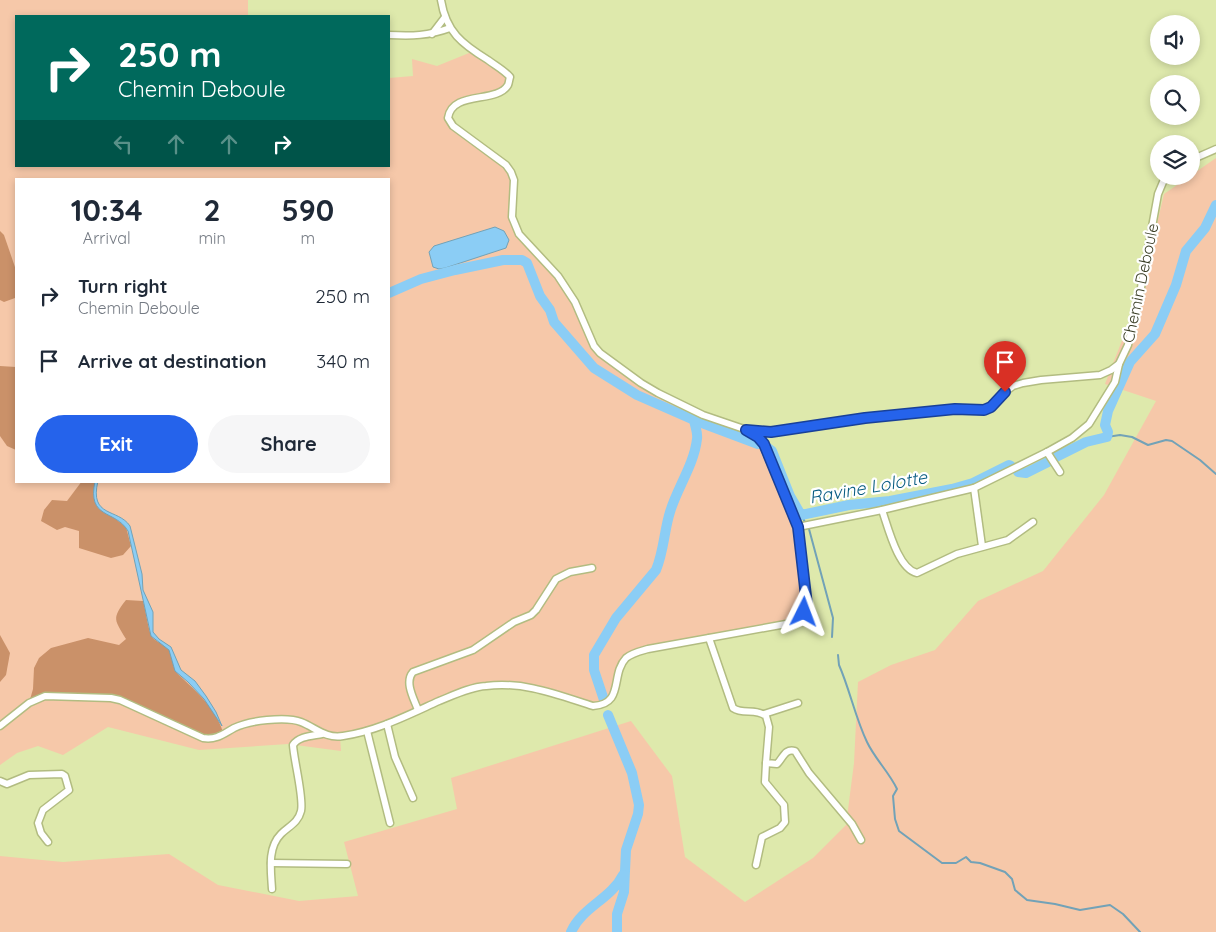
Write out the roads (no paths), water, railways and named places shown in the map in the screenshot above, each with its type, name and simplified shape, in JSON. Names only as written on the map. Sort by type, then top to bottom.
[{"type":"street","points":[[0,726],[29,703],[45,696],[111,698],[120,700],[203,738],[212,740],[224,736],[240,726],[267,720],[294,720],[322,734],[343,736],[387,724],[462,691],[485,686],[506,685],[537,688],[593,706],[601,706],[608,702],[613,694],[621,665],[631,655],[648,649],[786,624],[797,619],[804,612],[807,605],[798,527],[764,444],[758,437],[746,430],[694,411],[641,383],[600,353],[594,346],[575,302],[562,282],[519,234],[512,217],[514,180],[511,172],[506,165],[453,126],[448,118],[449,112],[453,108],[467,100],[500,92],[508,86],[510,77],[506,72],[457,38],[445,17],[442,0]]},
{"type":"street","points":[[432,34],[445,17]]},
{"type":"street","points":[[390,35],[417,37],[450,28]]},
{"type":"street","points":[[1200,156],[1216,149]]},
{"type":"street","name":"Chemin Deboule","points":[[746,430],[771,432],[865,418],[955,409],[984,410],[991,407],[1013,386],[1041,380],[1100,375],[1111,370],[1118,364],[1128,345],[1158,194],[1162,185]]},
{"type":"street","points":[[798,527],[882,510],[974,488],[1047,452],[1072,438],[1089,424],[1115,382],[1118,364]]},
{"type":"street","points":[[1047,452],[1060,472]]},
{"type":"street","points":[[974,488],[982,546]]},
{"type":"street","points":[[882,510],[897,552],[904,563],[913,572],[917,573],[948,558],[982,546],[1008,540],[1033,522]]},
{"type":"street","points":[[418,710],[408,678],[413,672],[473,650],[514,622],[531,615],[541,604],[556,579],[570,572],[592,568]]},
{"type":"street","points":[[709,638],[733,708],[742,712],[764,714],[798,703]]},
{"type":"street","points":[[756,864],[762,837],[780,828],[785,822],[784,805],[765,782],[769,728],[764,714]]},
{"type":"street","points":[[387,724],[395,757],[413,798]]},
{"type":"street","points":[[367,731],[390,823]]},
{"type":"street","points":[[272,889],[270,861],[275,843],[281,834],[296,822],[301,810],[293,745],[295,741],[302,738],[322,734]]},
{"type":"street","points":[[766,763],[777,764],[785,753],[792,750],[795,751],[809,773],[852,824],[860,840]]},
{"type":"street","points":[[0,781],[6,784],[29,775],[62,774],[65,776],[69,790],[43,810],[38,823],[41,833],[48,842]]},
{"type":"street","points":[[270,861],[347,864]]},
{"type":"water","points":[[495,227],[504,231],[509,240],[506,248],[445,268],[433,267],[429,252],[434,246]]},
{"type":"water","points":[[95,483],[98,483],[96,493],[101,507],[125,520],[130,526],[142,574],[143,590],[153,612],[153,632],[159,639],[171,647],[181,670],[195,681],[206,696],[222,726],[204,699],[175,671],[169,650],[151,636],[128,531],[123,524],[98,508],[94,493]]},
{"type":"waterway","name":"Ravine Lolotte","points":[[1056,457],[1086,442],[1107,437],[1108,432],[1105,425],[1108,411],[1130,362],[1155,334],[1176,285],[1186,251],[1205,228],[1216,205]]},
{"type":"waterway","points":[[390,293],[421,279],[455,270],[503,260],[522,260],[527,263],[540,296],[550,310],[554,322],[594,368],[637,395],[694,420],[758,444]]},
{"type":"waterway","points":[[604,700],[594,670],[594,655],[616,618],[656,570],[661,556],[670,512],[695,449],[697,432],[694,420]]},
{"type":"waterway","points":[[1107,437],[1120,435],[1132,437],[1148,445],[1166,440],[1172,441],[1200,460],[1216,474]]},
{"type":"waterway","name":"Ravine Lolotte","points":[[768,448],[772,451],[790,496],[801,515],[849,505],[890,501],[952,489],[973,483],[1009,465],[1011,466]]},
{"type":"waterway","name":"Ravine Lolotte","points":[[1018,472],[1026,473],[1048,462]]},
{"type":"waterway","name":"Ravine Lolotte","points":[[801,515],[805,522]]},
{"type":"waterway","points":[[809,529],[833,618],[832,637]]},
{"type":"waterway","points":[[838,655],[839,665],[863,733],[870,748],[897,789],[893,796],[895,819],[899,831],[942,863],[956,863],[966,857],[971,862],[980,863],[1005,872],[1012,879],[1015,890],[1027,900],[1080,910],[1110,905],[1123,914],[1140,932]]},
{"type":"waterway","points":[[608,715],[632,773],[639,805],[638,814],[626,850],[624,892],[617,914],[617,932]]},
{"type":"waterway","points":[[571,932],[582,916],[611,891],[623,875]]}]
